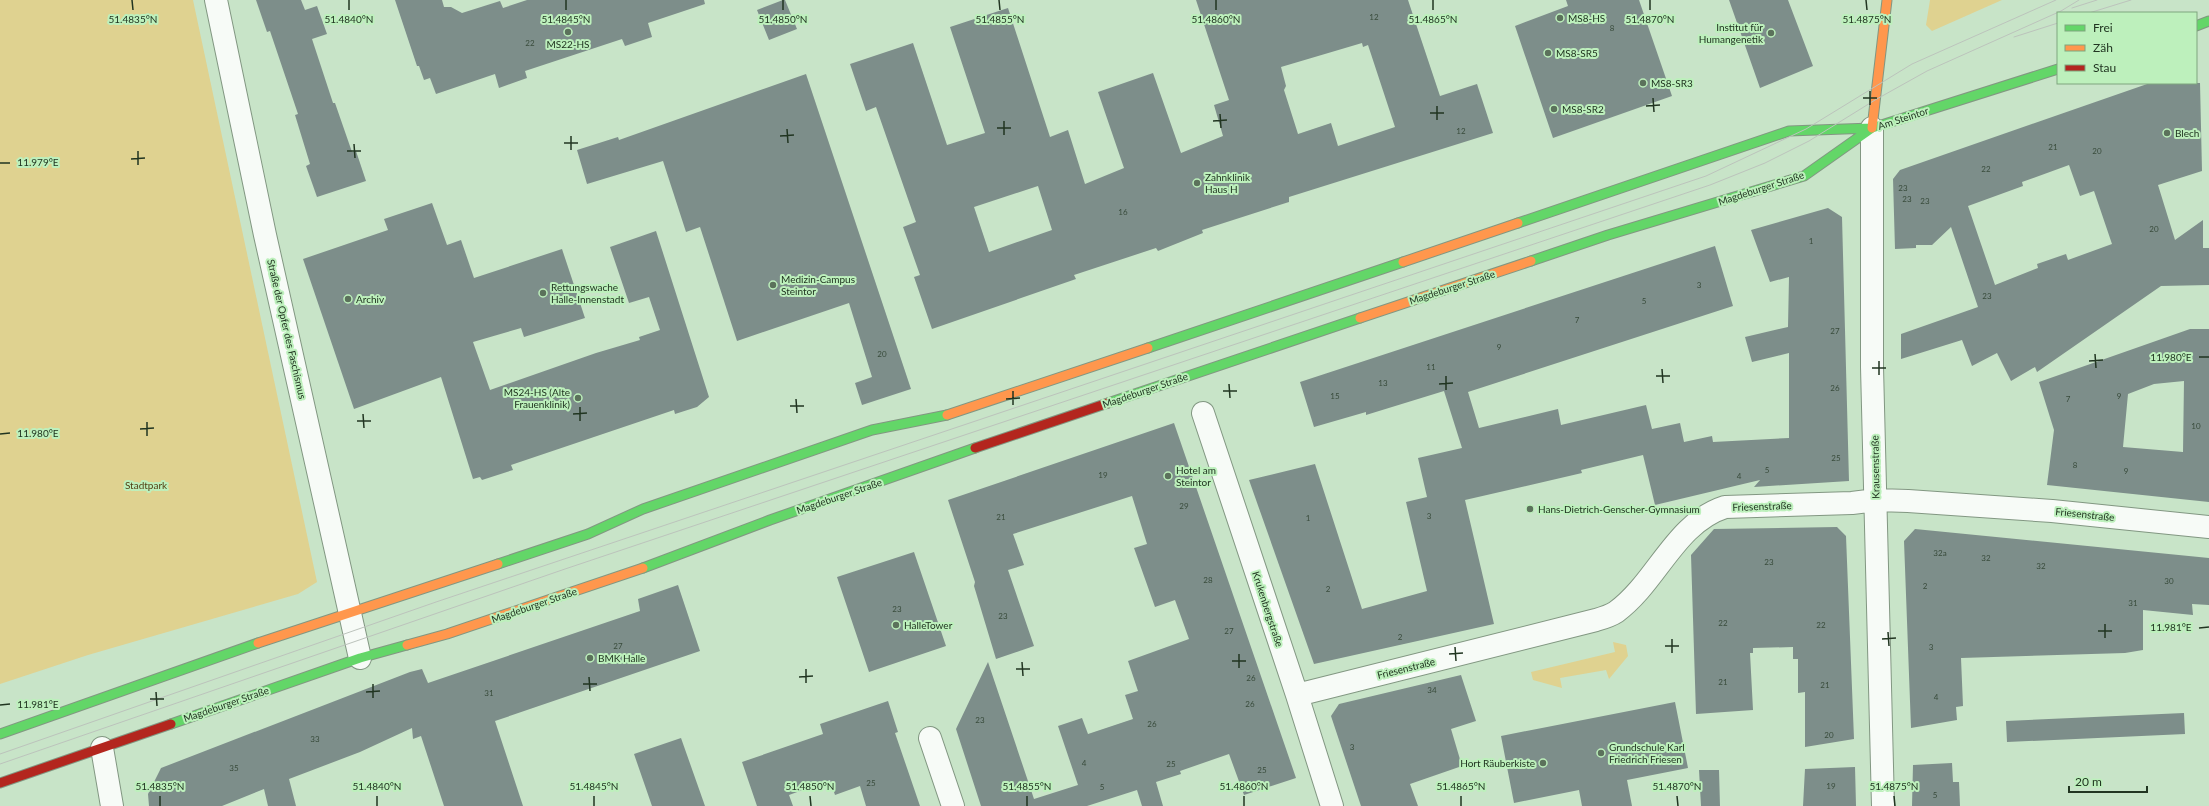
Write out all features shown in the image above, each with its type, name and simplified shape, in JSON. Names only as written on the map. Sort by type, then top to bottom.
[{"type":"street","name":"Straße der Opfer des Faschismus","points":[[216,0],[265,235],[360,658]]},
{"type":"street","name":"Am Steintor","points":[[1887,0],[1872,128],[2057,69]]},
{"type":"street","points":[[2197,26],[2209,21]]},
{"type":"street","points":[[0,734],[350,612],[588,534],[643,509],[872,430],[946,415],[1228,322],[1789,131],[1872,128]]},
{"type":"street","name":"Krausenstraße","points":[[1872,128],[1872,338],[1883,806]]},
{"type":"street","name":"Magdeburger Straße","points":[[0,783],[360,658],[447,634],[663,561],[770,520],[972,449],[1446,288],[1608,235],[1804,176],[1872,128]]},
{"type":"street","name":"Krukenbergstraße","points":[[1203,414],[1297,695],[1332,806]]},
{"type":"street","name":"Friesenstraße","points":[[1297,695],[1596,620],[1615,613],[1632,599],[1694,524],[1710,512],[1725,507],[1852,503],[1876,500],[2052,511],[2209,527]]},
{"type":"street","points":[[930,738],[953,806]]},
{"type":"street","points":[[102,748],[112,806]]},
{"type":"green space","name":"Stadtpark","points":[[0,0],[193,0],[317,582],[298,594],[88,655],[0,684]]},
{"type":"green space","points":[[1930,0],[2002,0],[1932,31],[1926,25]]},
{"type":"green space","points":[[1613,642],[1626,645],[1628,656],[1609,679],[1606,670],[1560,678],[1562,688],[1533,680],[1531,672],[1615,652]]},
{"type":"building","points":[[256,0],[301,0],[305,10],[317,6],[327,34],[312,39],[333,103],[335,103],[352,152],[356,151],[366,181],[317,197],[306,166],[310,164],[295,115],[298,114],[270,31],[267,32]]},
{"type":"building","points":[[395,0],[442,0],[444,7],[451,7],[462,13],[500,1],[503,8],[527,0],[704,0],[705,4],[648,23],[652,37],[625,46],[622,39],[525,71],[527,78],[499,88],[495,74],[436,94],[430,78],[424,80],[419,66],[417,66]]},
{"type":"building","points":[[785,0],[797,29],[769,40],[757,10]]},
{"type":"building","points":[[1196,0],[1408,0],[1440,96],[1477,84],[1493,133],[1289,197],[1289,202],[1202,230],[1203,233],[1158,251],[1156,248],[1074,275],[1076,279],[932,329],[914,277],[920,275],[903,227],[916,222],[876,107],[866,111],[850,64],[913,43],[947,145],[985,133],[950,27],[1008,8],[1050,137],[1068,130],[1085,184],[1124,168],[1098,92],[1153,73],[1181,153],[1223,136],[1214,105],[1229,100]],"holes":[[[1362,43],[1363,47],[1368,45],[1395,127],[1338,146],[1331,123],[1298,134],[1284,90],[1286,86],[1281,67]],[[1038,186],[1052,230],[989,252],[974,207]]]},
{"type":"building","points":[[1566,0],[1639,0],[1672,96],[1553,138],[1515,26],[1568,6]]},
{"type":"building","name":"Institut für Humangenetik","points":[[1729,0],[1788,0],[1813,66],[1760,88]]},
{"type":"building","points":[[806,74],[911,389],[862,405],[855,383],[872,377],[849,303],[737,341],[700,227],[686,232],[663,161],[587,184],[577,150],[618,137],[619,140]]},
{"type":"building","points":[[2200,83],[2202,171],[2158,185],[2175,240],[2203,220],[2203,248],[2209,248],[2209,285],[2161,286],[2037,372],[2035,367],[2011,381],[1997,353],[1972,366],[1962,340],[1901,359],[1901,334],[1978,307],[1951,227],[1932,245],[1916,245],[1916,248],[1895,249],[1893,179],[1900,170],[2147,84]],"holes":[[[2069,165],[2080,196],[2094,191],[2112,244],[2068,260],[2066,254],[2037,264],[2038,268],[1995,285],[1968,206],[2023,186],[2022,182]]]},
{"type":"building","points":[[432,203],[447,245],[461,240],[474,278],[562,249],[585,318],[524,337],[521,328],[473,342],[490,390],[596,353],[640,340],[639,337],[660,330],[649,297],[629,303],[610,247],[656,231],[709,397],[697,407],[675,414],[674,410],[511,465],[513,470],[482,480],[480,477],[473,479],[441,377],[354,409],[303,259],[388,230],[384,219]]},
{"type":"building","points":[[1828,208],[1842,217],[1849,481],[1754,487],[1760,480],[1655,505],[1643,455],[1581,470],[1582,473],[1465,500],[1494,624],[1314,664],[1249,480],[1315,464],[1362,609],[1427,591],[1406,502],[1427,497],[1418,458],[1462,448],[1444,391],[1366,415],[1366,412],[1314,427],[1300,382],[1715,246],[1733,306],[1468,392],[1479,428],[1558,409],[1561,425],[1646,405],[1652,429],[1680,423],[1684,442],[1712,436],[1713,442],[1789,438],[1789,353],[1752,362],[1745,337],[1788,327],[1789,277],[1770,282],[1751,230]]},
{"type":"building","points":[[2190,329],[2209,329],[2209,502],[2047,485],[2054,430],[2039,382]],"holes":[[[2184,381],[2183,452],[2123,447],[2128,394],[2154,384]]]},
{"type":"building","points":[[1174,423],[1296,778],[1244,795],[1229,754],[1180,771],[1181,774],[1156,782],[1163,806],[1142,806],[1137,790],[1087,806],[981,806],[956,729],[988,662],[1034,799],[1078,785],[1058,726],[1082,718],[1088,734],[1133,719],[1125,695],[1138,691],[1128,661],[1189,639],[1175,600],[1155,607],[1134,548],[1147,544],[1132,496],[1013,534],[1024,565],[1008,570],[1034,646],[996,659],[974,586],[975,582],[948,500]]},
{"type":"building","points":[[1837,527],[1846,536],[1854,739],[1805,747],[1805,692],[1798,693],[1798,659],[1793,659],[1793,647],[1753,648],[1753,653],[1750,653],[1753,710],[1696,714],[1691,555],[1714,529]]},
{"type":"building","points":[[1915,529],[2209,558],[2209,605],[2192,604],[2193,615],[2143,610],[2143,650],[2125,653],[1961,658],[1963,706],[1956,707],[1957,720],[1911,728],[1904,541]]},
{"type":"building","name":"HalleTower","points":[[914,552],[946,646],[869,672],[837,577]]},
{"type":"building","points":[[678,585],[700,651],[495,721],[523,806],[444,806],[421,736],[413,739],[412,728],[360,752],[289,779],[296,806],[268,806],[264,789],[222,806],[149,806],[148,794],[161,768],[410,672],[422,669],[428,683],[640,611],[638,599]]},
{"type":"building","points":[[1461,675],[1476,721],[1451,729],[1462,766],[1410,784],[1418,806],[1361,806],[1331,716],[1339,704]]},
{"type":"building","points":[[888,701],[898,732],[895,733],[920,806],[866,806],[860,786],[835,795],[830,780],[789,795],[793,806],[757,806],[742,762],[823,734],[820,724]]},
{"type":"building","name":"Grundschule Karl Friedrich Friesen","points":[[1675,702],[1688,768],[1627,780],[1632,806],[1582,806],[1579,790],[1514,803],[1501,736]]},
{"type":"building","points":[[2184,713],[2185,734],[2007,742],[2006,721]]},
{"type":"building","points":[[681,738],[705,806],[652,806],[634,754]]},
{"type":"building","points":[[1952,763],[1953,782],[1959,782],[1960,806],[1912,806],[1913,765]]},
{"type":"building","points":[[1855,767],[1856,806],[1803,806],[1805,769]]},
{"type":"building","points":[[1699,770],[1719,770],[1720,806],[1701,806]]},
{"type":"tram line","points":[[0,754],[436,602],[1706,176],[1806,129],[1912,64],[2056,0]]},
{"type":"tram line","points":[[2059,12],[2079,0]]},
{"type":"tram line","points":[[2072,8],[2097,0]]},
{"type":"tram line","points":[[2092,12],[2131,0]]},
{"type":"tram line","points":[[0,764],[565,569],[1710,185],[1765,163],[1809,141],[1875,100],[1927,71],[2057,13]]},
{"type":"tram line","points":[[2014,37],[2057,23]]},
{"type":"traffic: fast","points":[[2197,26],[2209,21]]},
{"type":"traffic: fast","points":[[1518,223],[1789,131],[1872,128],[2057,69]]},
{"type":"traffic: fast","points":[[1531,261],[1608,235],[1804,176],[1872,128]]},
{"type":"traffic: fast","points":[[1148,348],[1403,262]]},
{"type":"traffic: fast","points":[[1108,403],[1360,318]]},
{"type":"traffic: fast","points":[[498,564],[588,534],[643,509],[872,430],[947,415]]},
{"type":"traffic: fast","points":[[643,568],[770,520],[975,448]]},
{"type":"traffic: fast","points":[[0,734],[258,643]]},
{"type":"traffic: fast","points":[[171,724],[360,658],[407,645]]},
{"type":"traffic: slow","points":[[1872,128],[1887,0]]},
{"type":"traffic: slow","points":[[1403,262],[1518,223]]},
{"type":"traffic: slow","points":[[1360,318],[1531,261]]},
{"type":"traffic: slow","points":[[947,415],[1148,348]]},
{"type":"traffic: slow","points":[[258,643],[498,564]]},
{"type":"traffic: slow","points":[[407,645],[447,634],[643,568]]},
{"type":"traffic: jam","points":[[975,448],[1108,403]]},
{"type":"traffic: jam","points":[[0,783],[171,724]]},
{"type":"place","name":"MS8-HS","points":[[1560,18]]},
{"type":"place","name":"MS22-HS","points":[[568,32]]},
{"type":"place","name":"Institut für Humangenetik","points":[[1771,33]]},
{"type":"place","name":"MS8-SR5","points":[[1548,53]]},
{"type":"place","name":"MS8-SR3","points":[[1643,83]]},
{"type":"place","name":"MS8-SR2","points":[[1554,109]]},
{"type":"place","name":"Blech","points":[[2167,133]]},
{"type":"place","name":"Zahnklinik Haus H","points":[[1197,183]]},
{"type":"place","name":"Medizin-Campus Steintor","points":[[773,285]]},
{"type":"place","name":"Rettungswache Halle-Innenstadt","points":[[543,293]]},
{"type":"place","name":"Archiv","points":[[348,299]]},
{"type":"place","name":"MS24-HS (Alte Frauenklinik)","points":[[578,398]]},
{"type":"place","name":"Hotel am Steintor","points":[[1168,476]]},
{"type":"place","name":"Hans-Dietrich-Genscher-Gymnasium","points":[[1530,509]]},
{"type":"place","name":"HalleTower","points":[[896,625]]},
{"type":"place","name":"BMK Halle","points":[[590,658]]},
{"type":"place","name":"Grundschule Karl Friedrich Friesen","points":[[1601,753]]},
{"type":"place","name":"Hort Räuberkiste","points":[[1543,763]]}]
